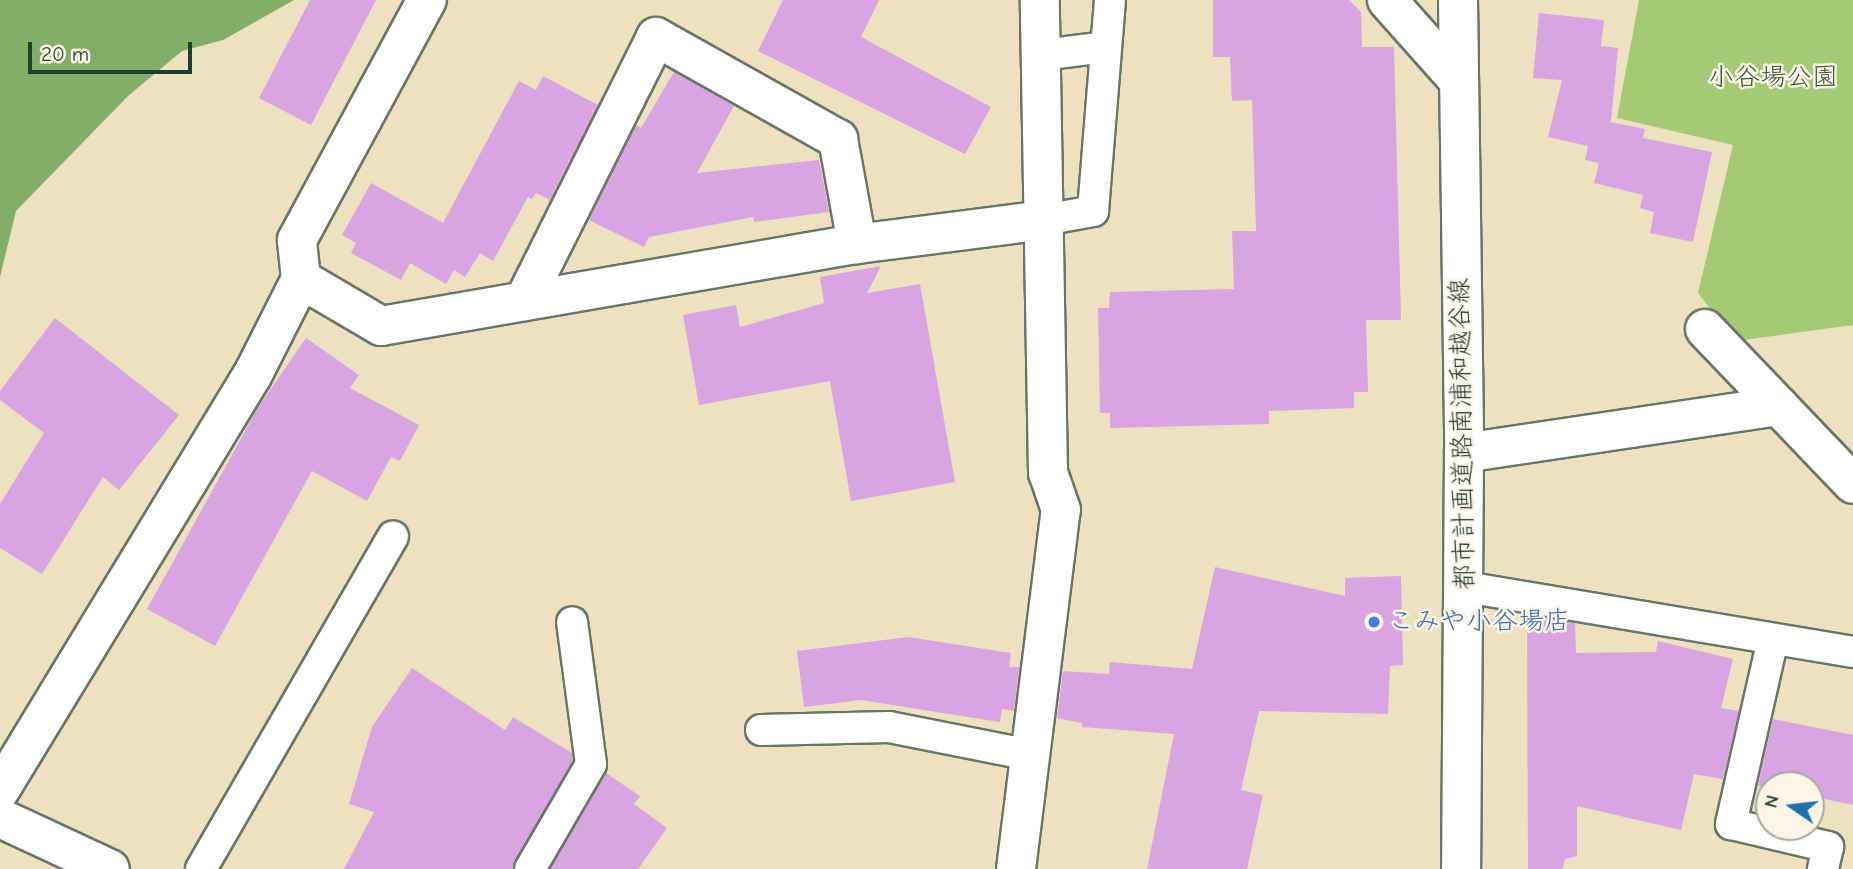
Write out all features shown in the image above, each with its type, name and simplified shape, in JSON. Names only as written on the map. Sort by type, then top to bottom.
[{"type":"street","points":[[0,790],[253,374],[301,279],[297,240],[427,0]]},
{"type":"street","points":[[1016,869],[1061,510],[1048,473],[1040,0]]},
{"type":"street","points":[[1387,0],[1458,80]]},
{"type":"street","name":"都市計画道路南浦和越谷線","points":[[1458,0],[1465,587],[1461,869]]},
{"type":"street","points":[[524,301],[656,37],[838,139],[857,244]]},
{"type":"street","points":[[301,279],[381,326],[857,244],[1044,220]]},
{"type":"street","points":[[1705,330],[1853,484]]},
{"type":"street","points":[[1464,453],[1779,406]]},
{"type":"street","points":[[0,818],[110,869]]},
{"type":"lane","points":[[1044,220],[1093,211],[1110,0]]},
{"type":"lane","points":[[1042,55],[1105,47]]},
{"type":"lane","points":[[201,869],[393,537]]},
{"type":"lane","points":[[1465,587],[1853,652]]},
{"type":"lane","points":[[530,869],[591,764],[572,622]]},
{"type":"lane","points":[[1773,639],[1731,824],[1828,847],[1823,869]]},
{"type":"lane","points":[[761,730],[889,727],[1030,755]]},
{"type":"green space","points":[[0,0],[294,0],[223,40],[182,51],[128,96],[16,211],[0,277]]},
{"type":"green space","name":"小谷場公園","points":[[1639,0],[1853,0],[1853,325],[1744,340],[1721,323],[1698,293],[1733,145],[1617,118]]},
{"type":"building","points":[[310,0],[376,0],[311,125],[259,98]]},
{"type":"building","points":[[783,0],[879,0],[861,37],[991,107],[965,154],[758,51]]},
{"type":"building","points":[[1213,0],[1349,0],[1361,12],[1362,47],[1394,47],[1401,320],[1366,320],[1368,392],[1354,392],[1354,408],[1269,411],[1269,424],[1110,428],[1110,413],[1100,413],[1098,308],[1109,308],[1110,292],[1234,289],[1232,231],[1256,231],[1252,100],[1232,101],[1230,57],[1213,57]]},
{"type":"building","points":[[1539,13],[1604,20],[1601,46],[1618,48],[1611,122],[1645,129],[1643,138],[1712,152],[1693,242],[1650,233],[1654,212],[1640,208],[1643,195],[1594,183],[1599,163],[1585,160],[1588,146],[1548,137],[1562,80],[1533,78]]},
{"type":"building","points":[[674,72],[734,106],[697,173],[819,160],[829,212],[754,222],[753,217],[649,237],[644,247],[589,220],[636,125],[641,128]]},
{"type":"building","points":[[543,76],[598,105],[550,200],[536,193],[532,199],[528,197],[493,261],[480,253],[465,277],[454,270],[446,284],[410,263],[401,280],[351,253],[356,243],[342,235],[371,183],[443,223],[519,81],[536,90]]},
{"type":"building","points":[[881,266],[867,293],[920,284],[955,482],[851,501],[830,381],[699,405],[683,315],[736,305],[740,327],[824,303],[820,277]]},
{"type":"building","points":[[55,318],[179,415],[119,490],[103,477],[42,574],[0,548],[0,504],[44,433],[0,400],[0,391]]},
{"type":"building","points":[[306,338],[359,375],[350,388],[419,425],[400,461],[391,457],[367,501],[312,471],[215,646],[147,609],[259,406]]},
{"type":"building","points":[[1215,567],[1345,596],[1345,578],[1401,576],[1403,665],[1390,666],[1388,714],[1259,711],[1241,790],[1263,795],[1247,869],[1147,869],[1174,734],[1082,727],[1082,723],[1057,718],[1063,671],[1109,674],[1110,662],[1192,669]]},
{"type":"building","points":[[1527,615],[1575,623],[1576,653],[1656,652],[1658,641],[1733,659],[1721,708],[1739,711],[1723,779],[1694,774],[1681,830],[1577,806],[1577,856],[1565,859],[1562,869],[1528,869]]},
{"type":"building","points":[[908,637],[1011,653],[1009,667],[1019,667],[1014,711],[1002,709],[1000,722],[861,700],[804,707],[797,651]]},
{"type":"building","points":[[412,668],[505,730],[513,717],[572,753],[573,760],[513,869],[344,869],[374,812],[349,804],[372,727]]},
{"type":"building","points":[[1773,719],[1853,735],[1853,805],[1825,799],[1825,771],[1761,771]]},
{"type":"building","points":[[606,773],[640,796],[634,804],[667,828],[638,869],[550,869]]},
{"type":"place","name":"こみや小谷場店","points":[[1374,622]]}]
